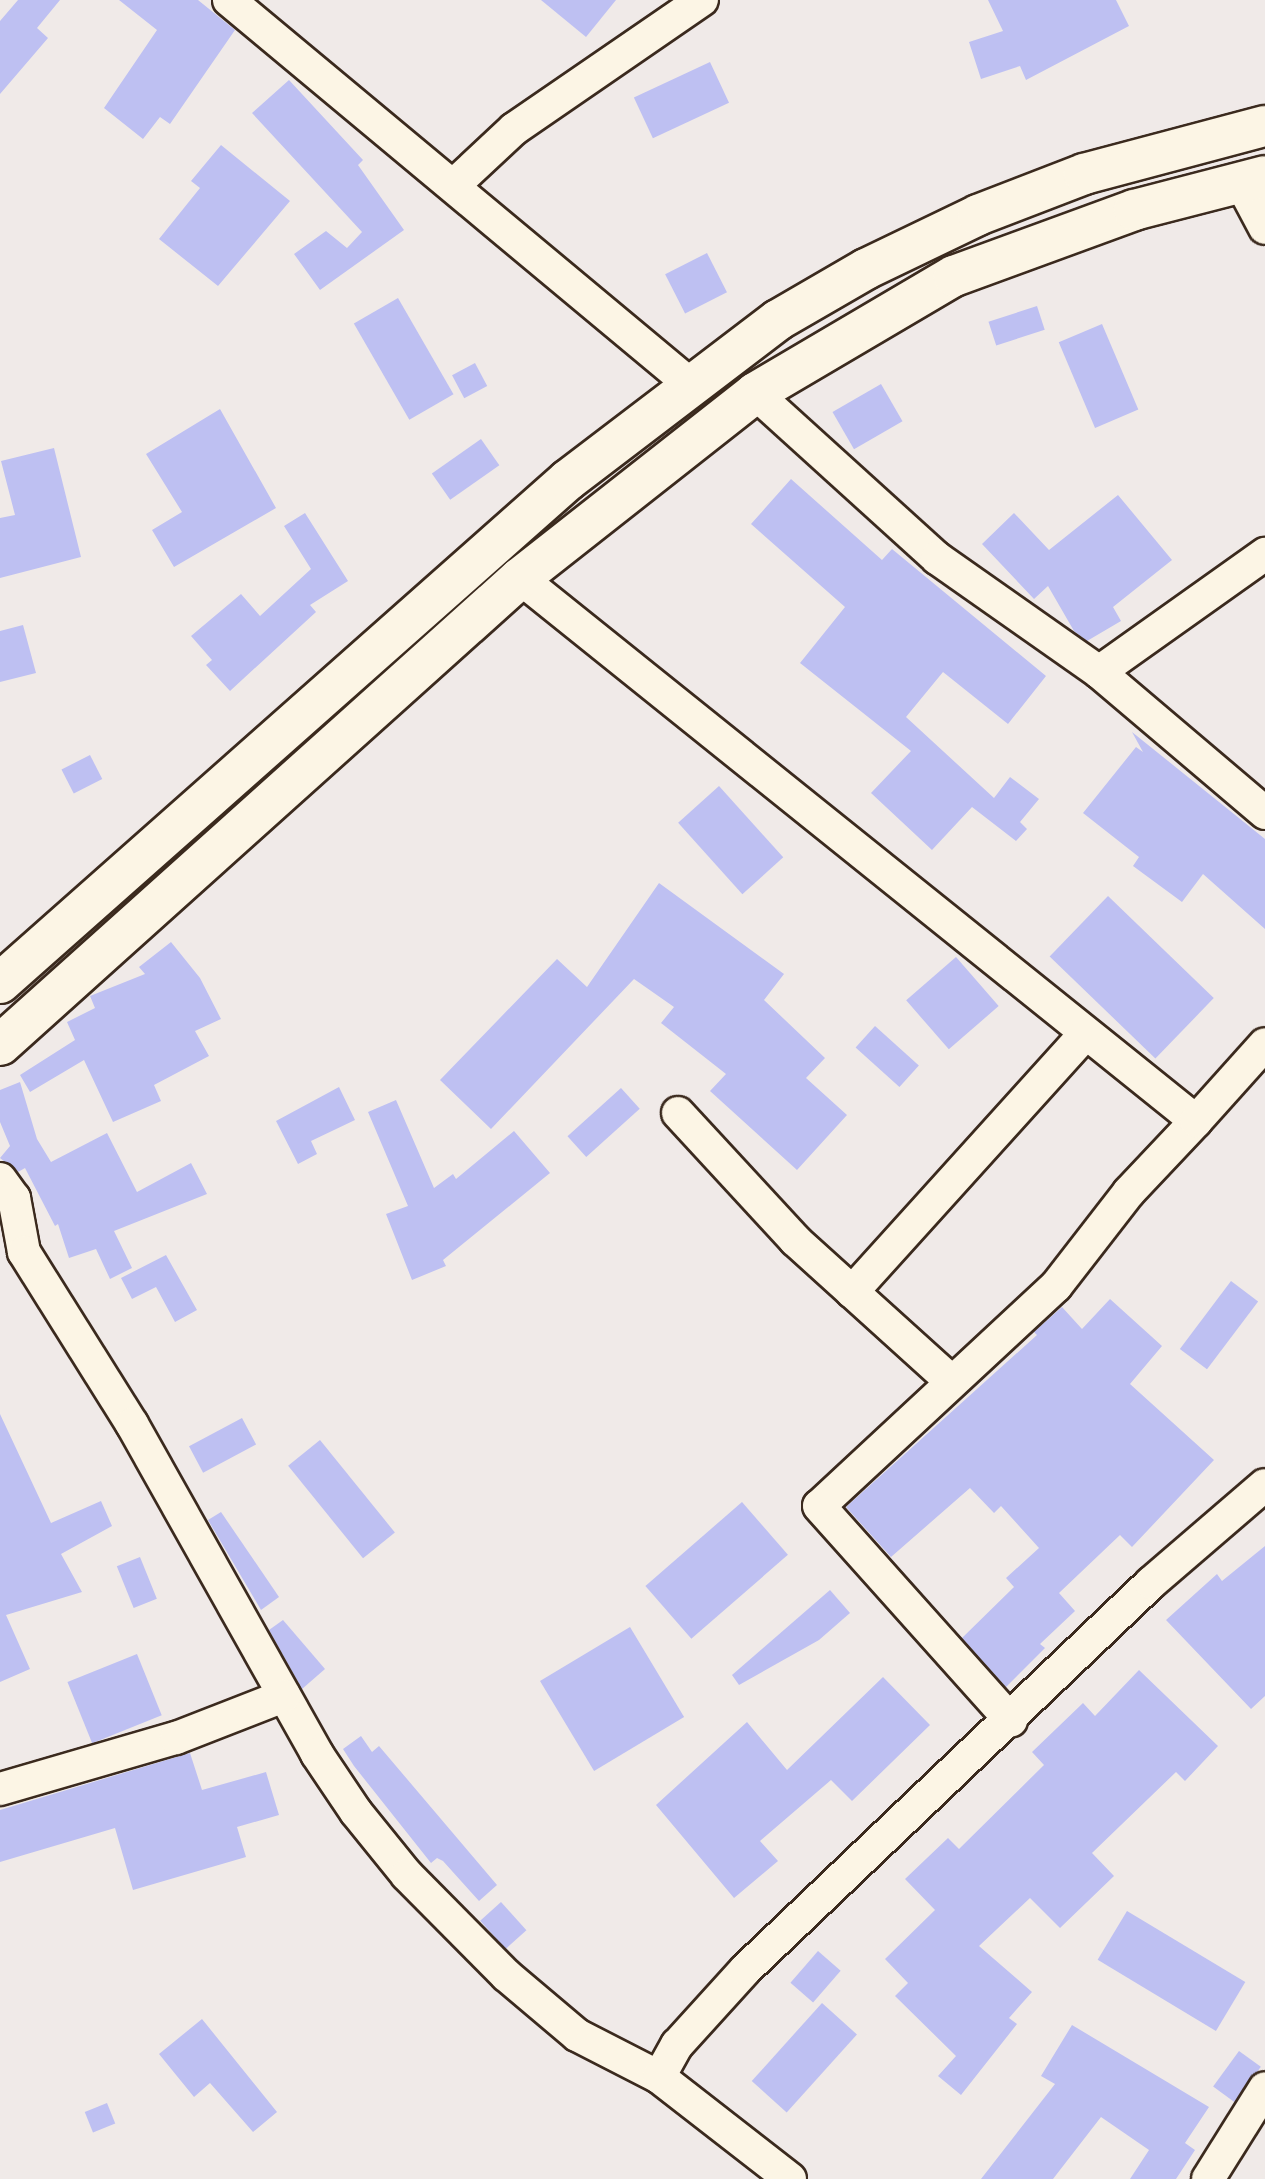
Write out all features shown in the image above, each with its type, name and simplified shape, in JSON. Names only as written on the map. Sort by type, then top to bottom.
[{"type":"main road","points":[[2,975],[568,480],[778,320],[866,269],[978,215],[1084,174],[1265,126]]},
{"type":"main road","points":[[0,1045],[520,578],[755,393],[876,317],[954,276],[1134,210],[1253,178]]},
{"type":"street","points":[[229,0],[691,385]]},
{"type":"street","points":[[454,185],[514,129],[702,0]]},
{"type":"street","points":[[1253,178],[1265,228]]},
{"type":"street","points":[[755,393],[937,558],[1099,672],[1265,813]]},
{"type":"street","points":[[1099,672],[1265,554]]},
{"type":"street","points":[[520,578],[817,821],[974,940],[1084,1035],[1196,1121]]},
{"type":"street","points":[[852,1292],[1084,1035]]},
{"type":"street","points":[[1011,1721],[819,1506],[1056,1286],[1129,1192],[1265,1044]]},
{"type":"street","points":[[678,1113],[795,1240],[951,1381]]},
{"type":"street","points":[[0,1179],[14,1198],[12,1247],[132,1424],[284,1696],[356,1812],[407,1875],[506,1975],[577,2035],[659,2077],[790,2179]]},
{"type":"street","points":[[659,2077],[677,2045],[745,1970],[1011,1721],[1151,1583],[1265,1485]]},
{"type":"street","points":[[0,1789],[176,1738],[284,1696]]},
{"type":"street","points":[[1208,2179],[1265,2088]]},
{"type":"building","points":[[18,0],[60,0],[37,28],[48,38],[0,94],[0,21]]},
{"type":"building","points":[[119,0],[198,0],[235,30],[170,124],[160,117],[143,139],[104,108],[157,30]]},
{"type":"building","points":[[541,0],[616,0],[586,37]]},
{"type":"building","points":[[988,0],[1116,0],[1129,26],[1026,80],[1020,66],[981,79],[969,42],[1003,31]]},
{"type":"building","points":[[710,62],[729,103],[653,138],[634,97]]},
{"type":"building","points":[[289,80],[363,160],[358,165],[404,230],[320,290],[294,254],[326,231],[347,248],[362,232],[252,113]]},
{"type":"building","points":[[221,145],[290,201],[218,286],[159,239],[200,188],[191,181]]},
{"type":"building","points":[[707,253],[727,292],[685,314],[665,274]]},
{"type":"building","points":[[398,298],[454,394],[409,420],[354,324]]},
{"type":"building","points":[[1037,306],[1045,330],[996,346],[988,322]]},
{"type":"building","points":[[1102,324],[1138,410],[1095,428],[1059,342]]},
{"type":"building","points":[[475,363],[487,386],[464,398],[452,375]]},
{"type":"building","points":[[881,384],[902,421],[854,449],[833,412]]},
{"type":"building","points":[[220,409],[276,508],[174,567],[152,530],[182,512],[146,454]]},
{"type":"building","points":[[481,439],[499,465],[450,500],[432,473]]},
{"type":"building","points":[[54,448],[81,557],[0,578],[0,518],[15,515],[1,461]]},
{"type":"building","points":[[791,479],[882,560],[892,549],[1046,676],[1008,724],[943,672],[906,717],[994,798],[1010,777],[1039,799],[1020,822],[1027,829],[1016,841],[972,807],[932,850],[871,793],[911,751],[800,663],[845,607],[751,524]]},
{"type":"building","points":[[1118,495],[1172,560],[1113,607],[1121,621],[1087,641],[1074,631],[1048,586],[1034,599],[982,544],[1014,513],[1049,550]]},
{"type":"building","points":[[305,513],[348,581],[310,605],[316,612],[230,691],[206,665],[212,660],[191,636],[241,594],[260,616],[311,569],[284,526]]},
{"type":"building","points":[[23,625],[36,673],[0,682],[0,631]]},
{"type":"building","points":[[1132,732],[1265,839],[1265,929],[1203,874],[1182,902],[1133,866],[1139,857],[1083,813],[1136,747],[1143,752]]},
{"type":"building","points":[[90,755],[102,779],[74,794],[61,770]]},
{"type":"building","points":[[719,786],[783,857],[742,894],[678,823]]},
{"type":"building","points":[[659,883],[784,974],[764,1000],[825,1058],[806,1078],[847,1115],[797,1170],[710,1091],[726,1074],[661,1023],[674,1007],[634,979],[491,1129],[440,1080],[557,959],[587,987]]},
{"type":"building","points":[[1108,896],[1214,998],[1155,1059],[1050,956]]},
{"type":"building","points":[[171,942],[200,978],[221,1019],[195,1031],[209,1056],[154,1085],[161,1101],[113,1122],[84,1060],[30,1092],[20,1075],[75,1040],[67,1022],[95,1008],[90,996],[145,974],[139,967]]},
{"type":"building","points":[[956,957],[999,1006],[949,1049],[906,1000]]},
{"type":"building","points":[[875,1026],[919,1065],[899,1087],[856,1048]]},
{"type":"building","points":[[20,1082],[37,1139],[51,1162],[107,1133],[137,1192],[191,1163],[207,1194],[114,1231],[132,1268],[110,1279],[96,1249],[69,1258],[58,1224],[55,1226],[25,1168],[18,1172],[0,1158],[10,1146],[0,1122],[0,1090]]},
{"type":"building","points":[[339,1087],[355,1120],[311,1141],[317,1154],[298,1164],[276,1121]]},
{"type":"building","points":[[621,1088],[640,1109],[586,1157],[567,1136]]},
{"type":"building","points":[[396,1100],[434,1188],[453,1174],[456,1179],[514,1131],[550,1173],[443,1260],[446,1266],[412,1280],[386,1214],[408,1206],[368,1112]]},
{"type":"building","points":[[166,1255],[197,1310],[175,1322],[156,1287],[132,1299],[121,1278]]},
{"type":"building","points":[[1231,1281],[1258,1301],[1207,1369],[1180,1349]]},
{"type":"building","points":[[1110,1299],[1162,1346],[1130,1384],[1214,1460],[1132,1547],[1120,1535],[1059,1593],[1075,1611],[1040,1644],[1045,1648],[1006,1687],[962,1638],[1014,1587],[1006,1578],[1039,1548],[1001,1506],[994,1513],[970,1488],[891,1557],[846,1507],[1037,1335],[1034,1332],[1062,1307],[1082,1329]]},
{"type":"building","points":[[0,1414],[51,1523],[101,1501],[112,1526],[61,1554],[82,1592],[6,1615],[30,1669],[0,1682]]},
{"type":"building","points":[[242,1418],[256,1444],[203,1473],[189,1446]]},
{"type":"building","points":[[320,1440],[395,1532],[363,1558],[288,1466]]},
{"type":"building","points":[[742,1502],[788,1555],[691,1639],[645,1586]]},
{"type":"building","points":[[221,1512],[279,1597],[261,1610],[208,1520]]},
{"type":"building","points":[[1265,1546],[1265,1696],[1251,1709],[1166,1620],[1217,1574],[1222,1581]]},
{"type":"building","points":[[140,1557],[157,1599],[134,1608],[117,1566]]},
{"type":"building","points":[[830,1590],[850,1613],[819,1640],[739,1685],[732,1675]]},
{"type":"building","points":[[283,1620],[325,1669],[302,1689],[269,1630]]},
{"type":"building","points":[[630,1627],[684,1717],[594,1771],[540,1681]]},
{"type":"building","points":[[137,1654],[162,1715],[92,1743],[67,1682]]},
{"type":"building","points":[[1139,1670],[1218,1746],[1185,1781],[1176,1772],[1092,1853],[1114,1876],[1060,1928],[1030,1898],[979,1946],[1032,1992],[1009,2018],[1017,2024],[961,2095],[938,2076],[956,2056],[895,1996],[908,1983],[885,1959],[935,1910],[905,1879],[948,1838],[959,1849],[1044,1765],[1032,1752],[1083,1703],[1095,1716]]},
{"type":"building","points":[[883,1677],[930,1725],[852,1801],[831,1780],[760,1841],[778,1861],[734,1898],[656,1805],[747,1722],[787,1770]]},
{"type":"building","points":[[361,1736],[372,1752],[379,1746],[497,1885],[479,1901],[443,1861],[437,1858],[431,1863],[354,1766],[343,1749]]},
{"type":"building","points":[[190,1753],[202,1790],[266,1772],[279,1815],[237,1827],[246,1857],[133,1890],[115,1828],[0,1862],[0,1810]]},
{"type":"building","points":[[501,1902],[526,1930],[506,1949],[480,1921]]},
{"type":"building","points":[[1127,1911],[1245,1982],[1216,2031],[1098,1960]]},
{"type":"building","points":[[818,1951],[841,1971],[813,2002],[790,1983]]},
{"type":"building","points":[[822,2003],[857,2034],[787,2112],[752,2081]]},
{"type":"building","points":[[202,2019],[277,2112],[253,2132],[210,2083],[194,2097],[159,2054]]},
{"type":"building","points":[[1072,2025],[1209,2107],[1185,2143],[1195,2150],[1176,2179],[1130,2179],[1149,2150],[1101,2117],[1053,2179],[981,2179],[1055,2084],[1041,2076]]},
{"type":"building","points":[[1239,2051],[1261,2067],[1235,2102],[1213,2087]]},
{"type":"building","points":[[107,2103],[115,2123],[93,2132],[85,2112]]}]
